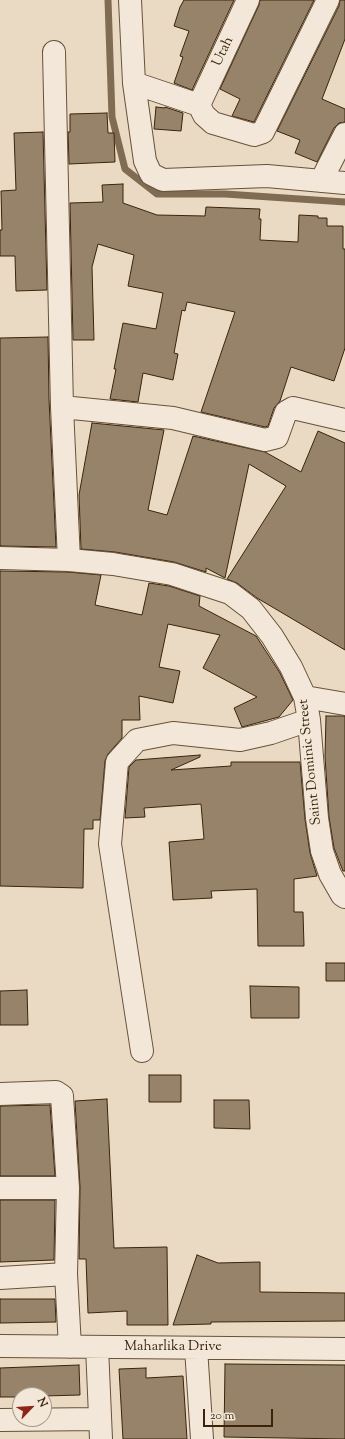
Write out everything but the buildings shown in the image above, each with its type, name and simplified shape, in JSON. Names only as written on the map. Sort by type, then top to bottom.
[{"type":"street","points":[[130,0],[134,83],[145,161],[151,174],[163,180],[267,176],[345,183]]},
{"type":"street","name":"Utah","points":[[199,105],[248,0]]},
{"type":"street","points":[[134,83],[199,105],[204,115],[213,123],[254,135],[263,132],[328,0]]},
{"type":"street","points":[[54,52],[62,407],[69,560]]},
{"type":"street","points":[[321,181],[345,134]]},
{"type":"street","points":[[62,407],[173,418],[265,440],[277,437],[286,412],[293,408],[345,420]]},
{"type":"street","name":"Saint Dominic Street","points":[[0,558],[69,560],[113,564],[172,574],[230,593],[251,608],[272,636],[291,667],[305,696],[309,720],[317,818],[322,851],[330,874],[345,897]]},
{"type":"street","points":[[305,696],[345,704]]},
{"type":"street","points":[[142,1051],[110,844],[117,762],[137,740],[173,733],[240,740],[270,733],[309,720]]},
{"type":"street","points":[[0,1094],[56,1092],[62,1096],[68,1188],[66,1274],[70,1347]]},
{"type":"street","points":[[0,1188],[68,1188]]},
{"type":"street","points":[[0,1278],[66,1274]]},
{"type":"street","name":"Maharlika Drive","points":[[0,1346],[345,1349]]},
{"type":"street","points":[[0,1420],[100,1429],[97,1347]]},
{"type":"street","points":[[196,1348],[202,1439]]},
{"type":"waterway","points":[[108,0],[112,117],[125,169],[157,194],[225,194],[345,202]]}]
